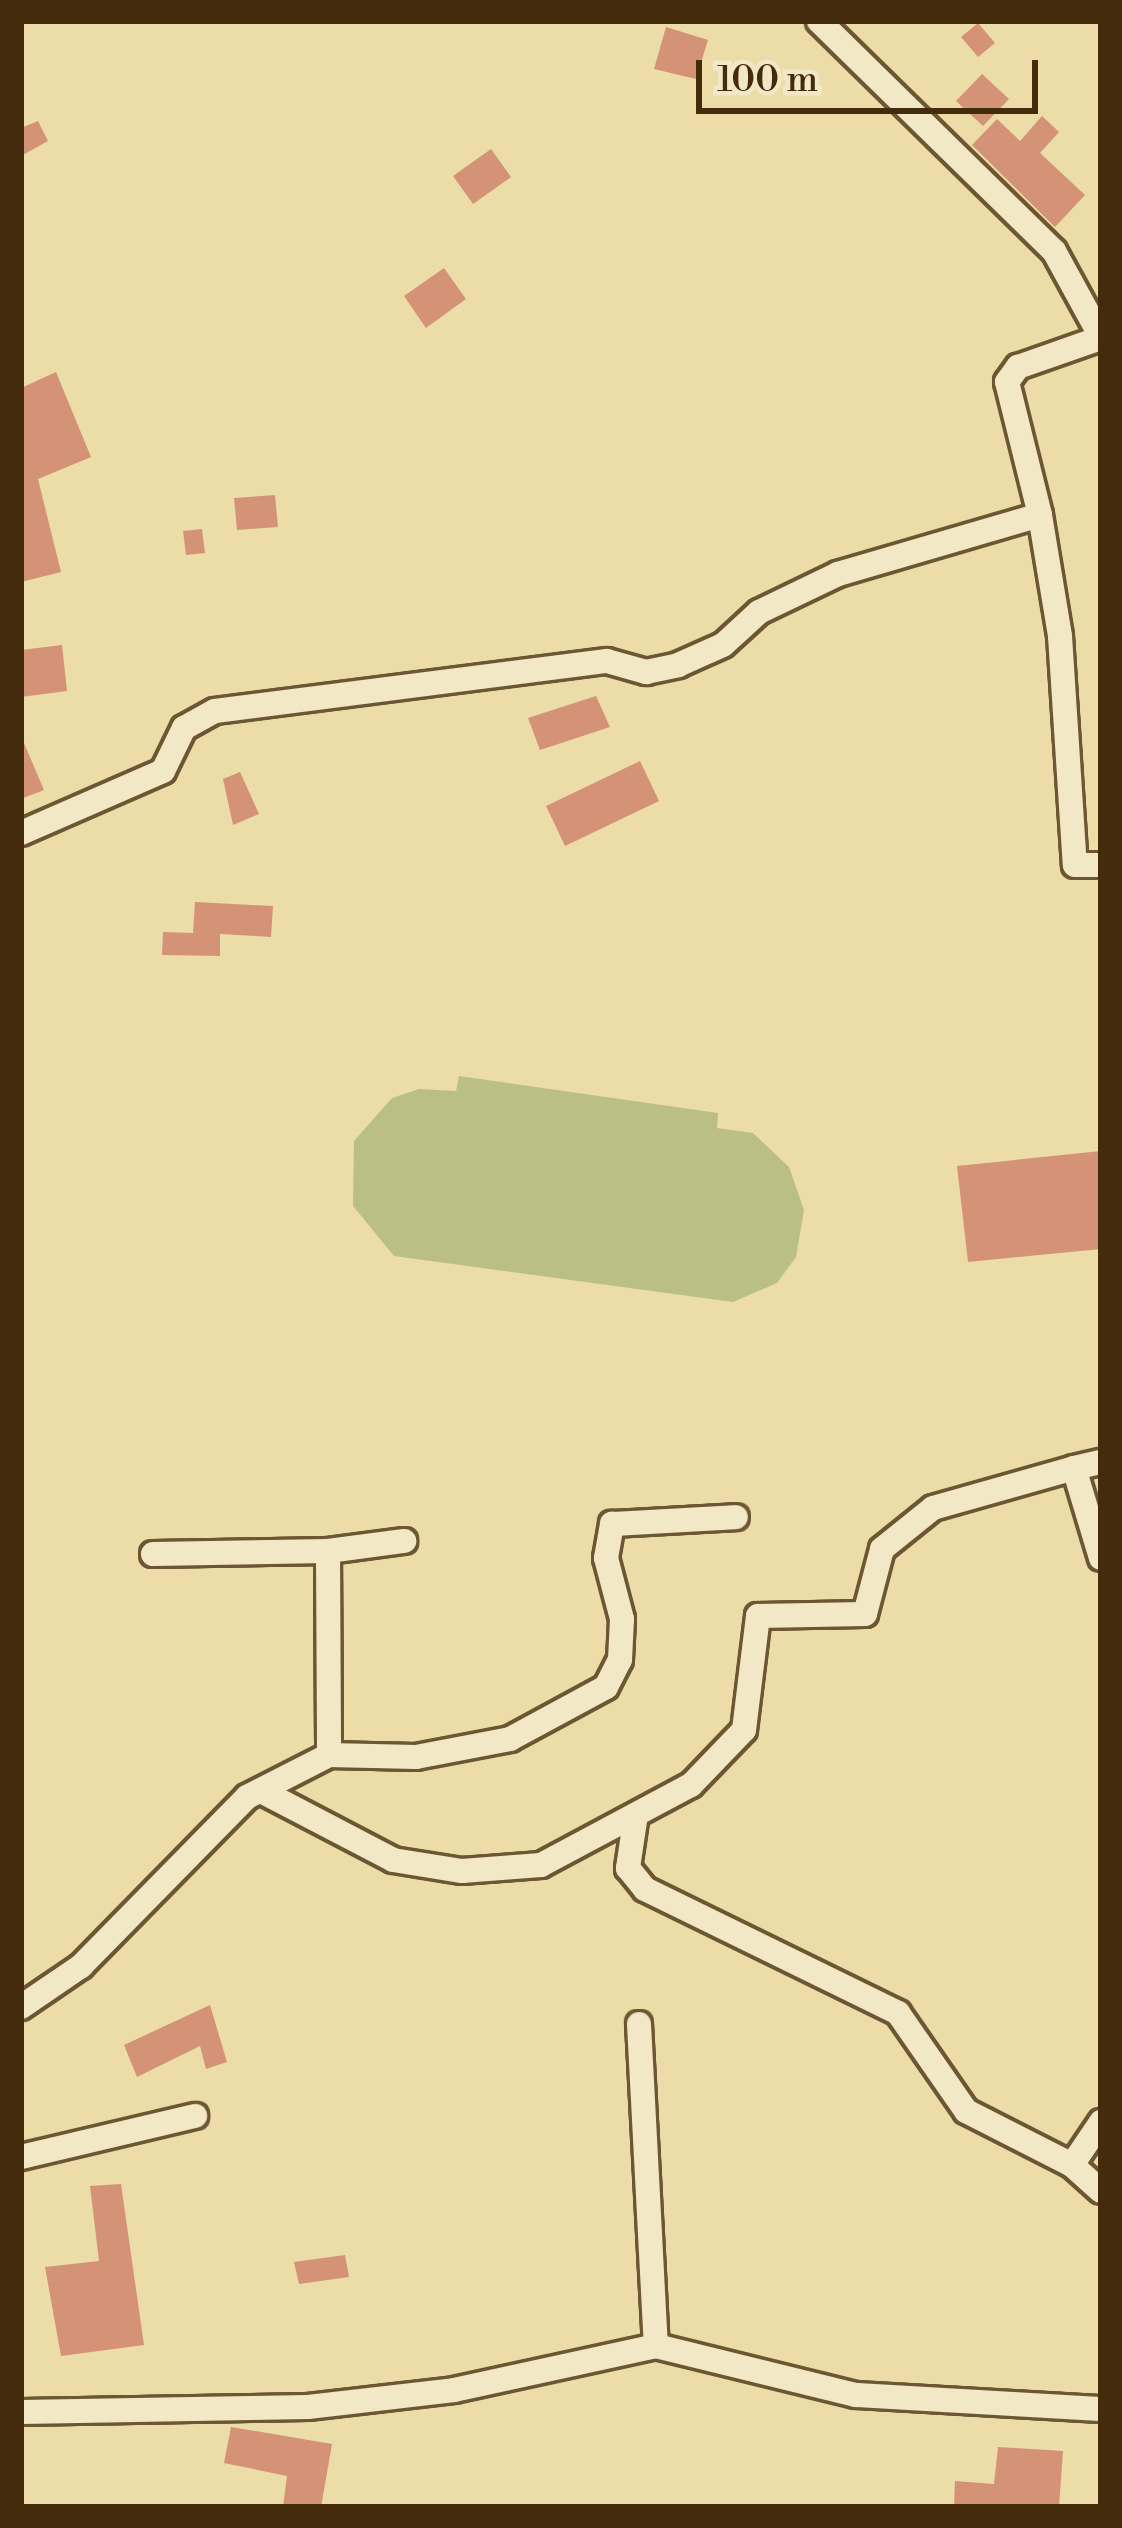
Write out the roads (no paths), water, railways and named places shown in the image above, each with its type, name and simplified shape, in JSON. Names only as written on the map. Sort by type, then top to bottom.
[{"type":"street","points":[[819,21],[1054,251],[1101,338],[1018,367],[1007,382],[1040,514],[1060,636],[1075,865],[1101,865]]},
{"type":"street","points":[[21,833],[163,771],[184,728],[215,711],[607,661],[662,669],[722,645],[759,612],[838,574],[1040,514]]},
{"type":"street","points":[[265,1792],[393,1860],[462,1871],[541,1864],[605,1824],[635,1821],[691,1785],[739,1739],[758,1616],[856,1619],[869,1605],[882,1550],[932,1508],[1101,1462]]},
{"type":"street","points":[[1074,1468],[1101,1558]]},
{"type":"street","points":[[21,2007],[81,1966],[247,1797],[265,1792],[329,1755],[465,1752],[543,1726],[605,1687],[620,1660],[622,1619],[606,1558],[612,1523],[736,1517]]},
{"type":"street","points":[[153,1554],[328,1552],[404,1541]]},
{"type":"street","points":[[328,1552],[329,1755]]},
{"type":"street","points":[[635,1821],[628,1868],[645,1889],[898,2013],[966,2111],[1072,2165],[1101,2191]]},
{"type":"street","points":[[639,2024],[656,2346]]},
{"type":"street","points":[[21,2157],[195,2116]]},
{"type":"street","points":[[1072,2165],[1101,2122]]},
{"type":"street","points":[[21,2412],[308,2407],[454,2390],[656,2346],[856,2395],[1101,2409]]}]
